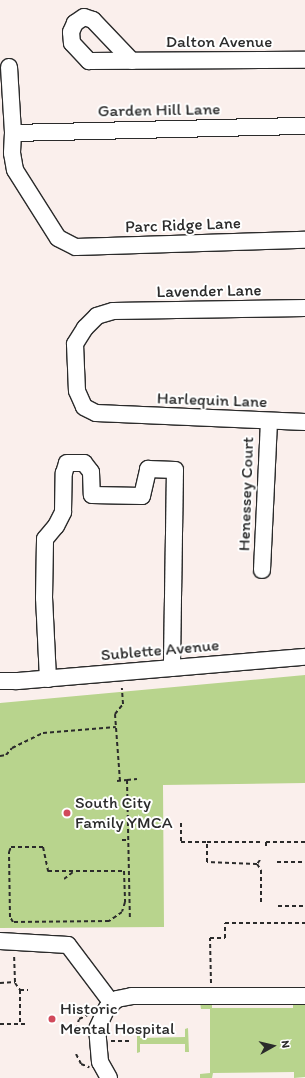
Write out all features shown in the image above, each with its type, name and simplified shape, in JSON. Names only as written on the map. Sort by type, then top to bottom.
[{"type":"street","name":"Dalton Avenue","points":[[132,61],[305,60]]},
{"type":"street","points":[[9,67],[13,132]]},
{"type":"street","name":"Garden Hill Lane","points":[[13,132],[305,126]]},
{"type":"street","name":"Parc Ridge Lane","points":[[13,132],[12,153],[15,170],[57,236],[76,247],[305,240]]},
{"type":"street","name":"Lavender Lane","points":[[113,311],[305,308]]},
{"type":"street","name":"Harlequin Lane","points":[[113,311],[97,316],[85,328],[75,344],[77,391],[84,407],[96,413],[119,416],[305,422]]},
{"type":"street","name":"Henessey Court","points":[[262,570],[269,421]]},
{"type":"street","points":[[48,679],[44,598],[45,539],[56,526],[63,512],[64,473],[67,463],[84,463],[91,472],[92,495],[142,496],[148,469],[175,470],[172,668]]},
{"type":"street","name":"Sublette Avenue","points":[[0,681],[48,679],[305,657]]},
{"type":"street","name":"Sublette Avenue","points":[[0,687],[17,681]]},
{"type":"street","points":[[0,941],[68,945],[111,1002]]},
{"type":"street","points":[[109,1078],[100,1062],[96,1041],[101,1018],[111,1002],[132,996],[305,996]]},
{"type":"path","points":[[120,780],[115,714],[124,701],[122,688]]},
{"type":"path","points":[[0,756],[6,755],[12,748],[43,733],[116,727]]},
{"type":"path","points":[[117,781],[138,779]]},
{"type":"path","points":[[127,780],[130,920]]},
{"type":"path","points":[[181,823],[181,842],[261,842]]},
{"type":"path","points":[[122,840],[128,840]]},
{"type":"path","points":[[207,842],[207,862],[257,864]]},
{"type":"path","points":[[266,846],[266,842],[305,842]]},
{"type":"path","points":[[124,872],[124,906],[113,920],[13,922],[10,917],[9,848],[43,847],[48,871],[129,872]]},
{"type":"path","points":[[257,864],[260,860]]},
{"type":"path","points":[[277,862],[305,862]]},
{"type":"path","points":[[257,864],[261,870],[261,905]]},
{"type":"path","points":[[61,867],[61,872]]},
{"type":"path","points":[[64,879],[74,871]]},
{"type":"path","points":[[278,906],[305,906]]},
{"type":"path","points":[[211,986],[210,938],[225,938],[225,923],[305,923]]},
{"type":"path","points":[[15,951],[14,982],[20,990],[20,1024]]},
{"type":"path","points":[[0,982],[14,982]]},
{"type":"path","points":[[20,990],[28,990]]},
{"type":"path","points":[[76,1029],[79,1019],[86,1015],[94,1015]]},
{"type":"path","points":[[0,1024],[28,1024]]},
{"type":"path","points":[[112,1041],[129,1041]]},
{"type":"path","points":[[76,1054],[81,1064],[93,1067],[92,1062]]},
{"type":"green space","points":[[305,675],[305,783],[163,785],[164,927],[0,928],[0,703]]},
{"type":"green space","points":[[200,1002],[212,1003],[212,1008],[293,1008],[293,1002],[305,1003],[305,1077],[294,1078],[294,1072],[213,1073],[212,1078],[200,1078],[200,1074],[210,1073],[210,1009],[201,1009]]},
{"type":"green space","points":[[137,1028],[140,1029],[140,1038],[185,1037],[185,1029],[188,1028],[189,1052],[185,1052],[185,1044],[140,1044],[140,1052],[137,1053]]},
{"type":"place","name":"South City Family YMCA","points":[[67,813]]},
{"type":"place","name":"Historic Mental Hospital","points":[[52,1019]]}]
